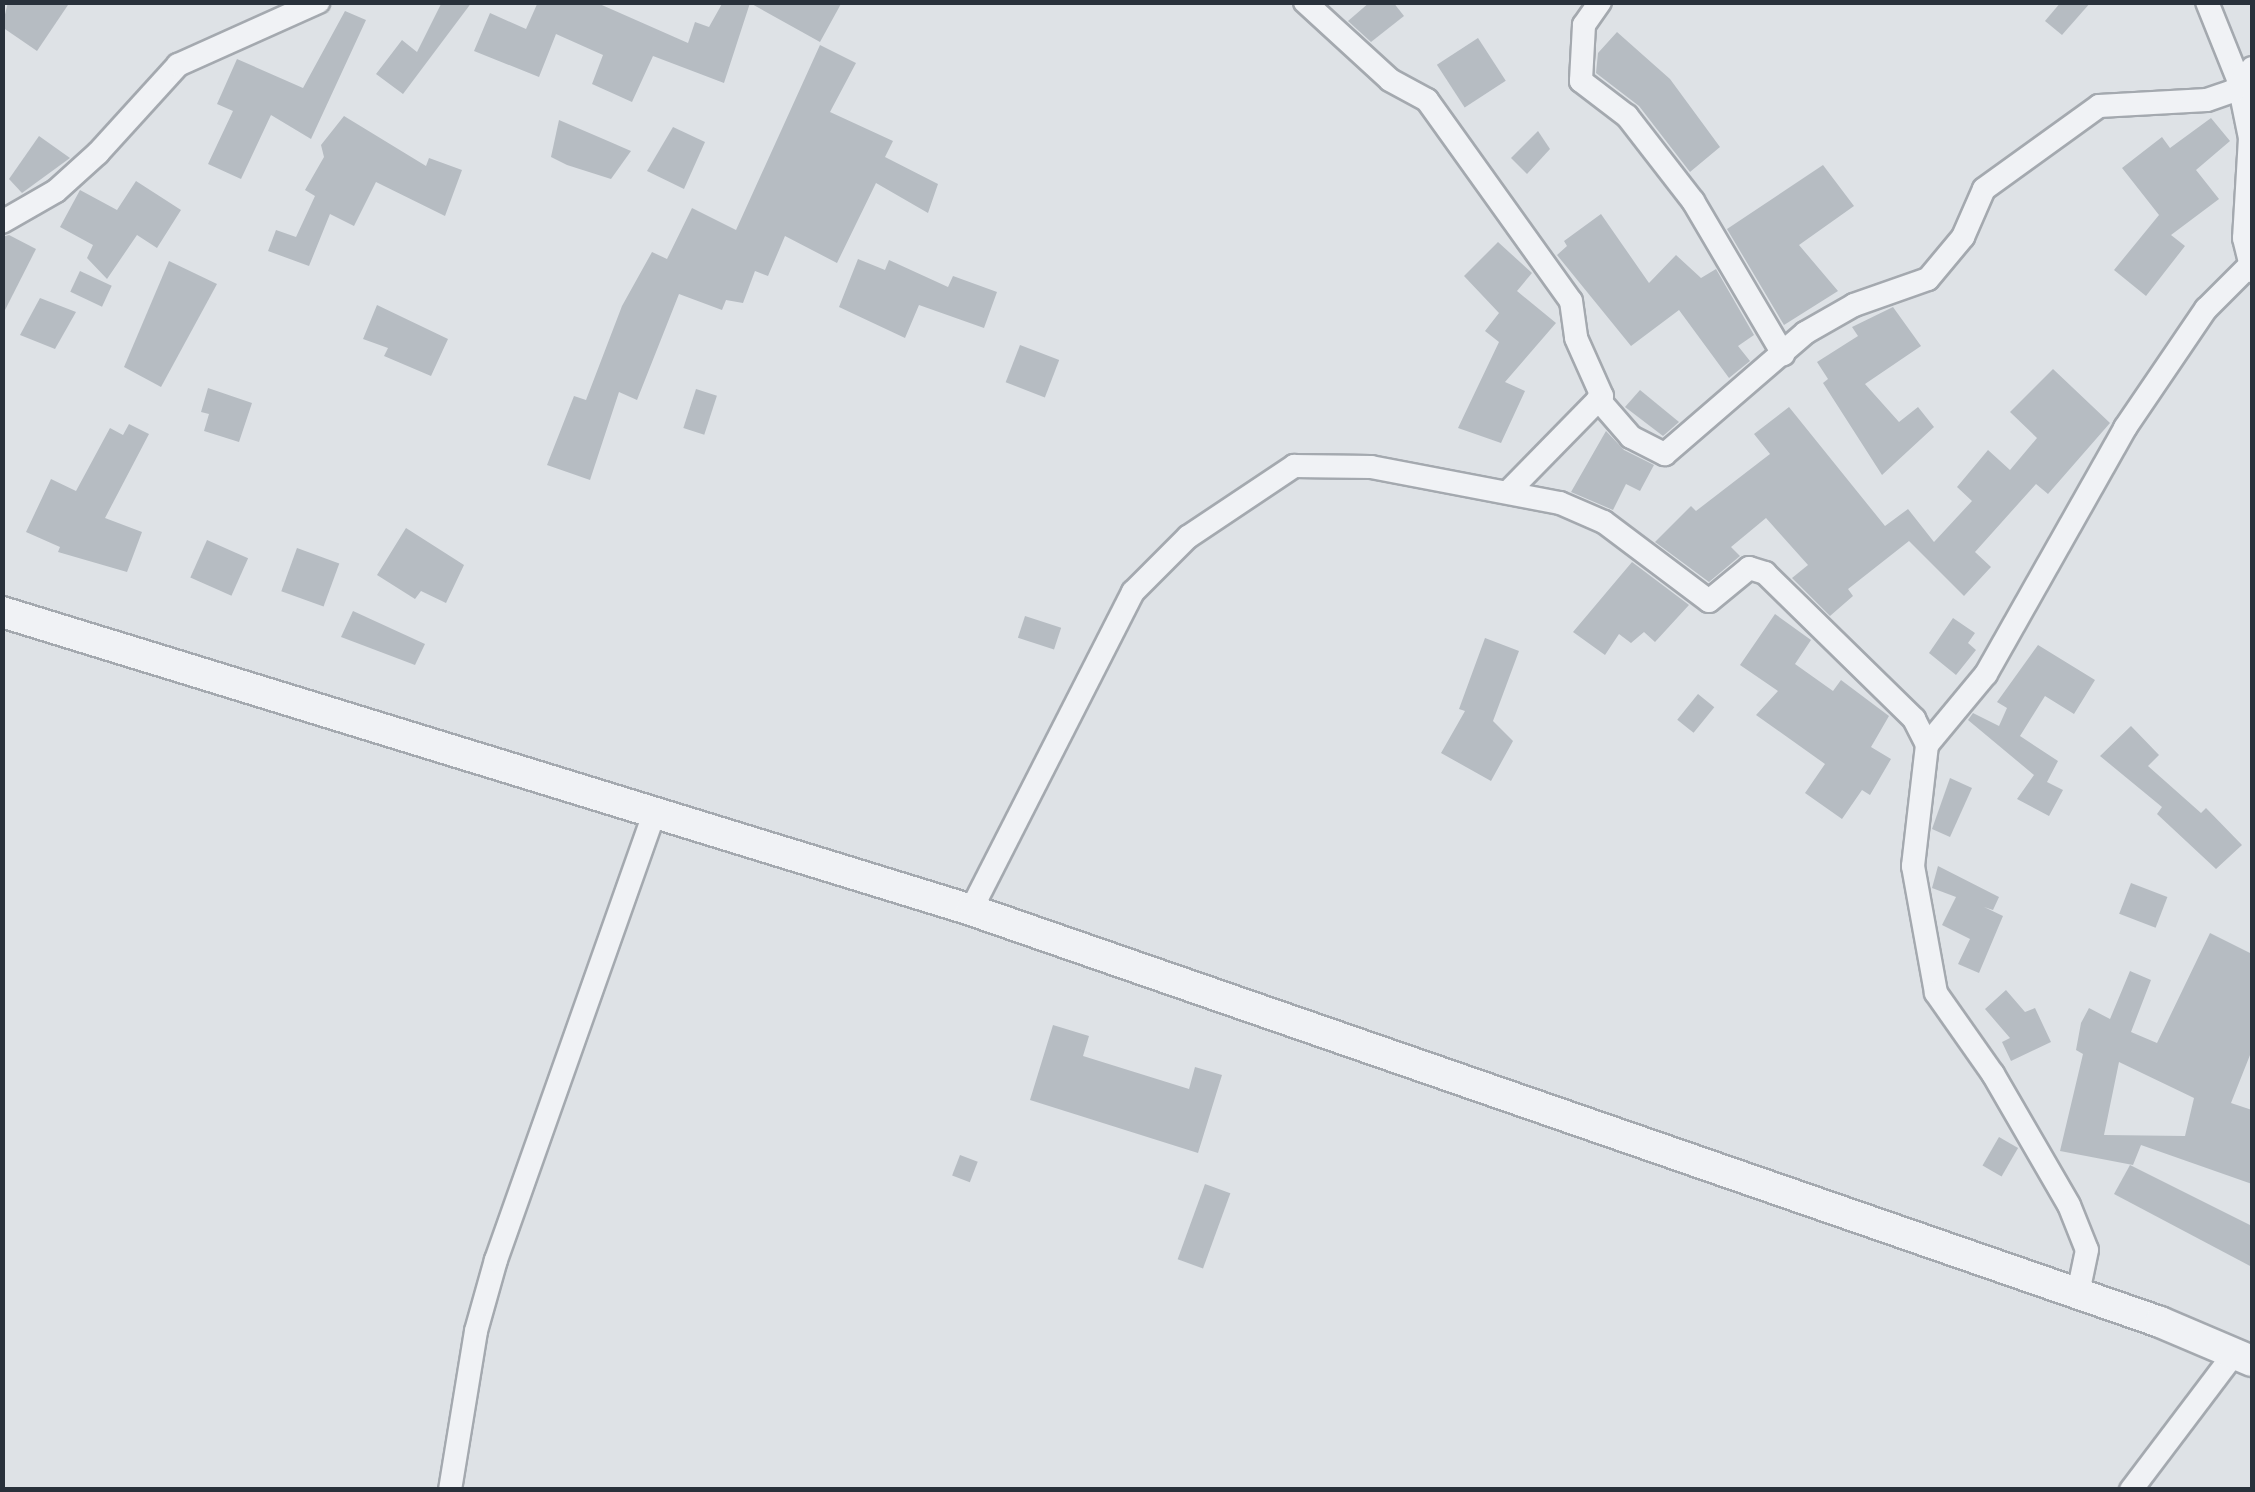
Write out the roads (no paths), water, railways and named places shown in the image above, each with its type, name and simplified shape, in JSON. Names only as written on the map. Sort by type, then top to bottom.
[{"type":"street","points":[[2,222],[84,166],[178,65],[318,2]]},
{"type":"street","points":[[1306,2],[1390,80],[1428,100],[1487,188],[1541,252],[1571,300],[1576,338],[1595,372],[1598,399],[1631,436],[1666,454],[1783,354],[1854,305],[1928,279],[1963,237],[1984,189],[2099,106],[2207,100],[2233,92],[2248,77]]},
{"type":"street","points":[[1600,2],[1584,25],[1581,81],[1627,116],[1693,200],[1783,354]]},
{"type":"street","points":[[2078,1294],[2087,1250],[2069,1205],[1993,1074],[1936,993],[1913,866],[1928,745],[1986,674],[2135,414],[2206,309],[2252,268],[2244,238],[2250,138],[2248,77],[2207,2]]},
{"type":"street","points":[[1510,491],[1598,399]]},
{"type":"street","points":[[971,910],[1084,698],[1102,644],[1133,592],[1188,537],[1294,466],[1371,468],[1510,491],[1604,522],[1709,601],[1749,568],[1765,573],[1914,719],[1928,745]]},
{"type":"street","points":[[2,612],[971,910],[2078,1294],[2243,1358],[2131,1490]]},
{"type":"street","points":[[450,1490],[476,1331],[496,1260],[654,813]]}]
